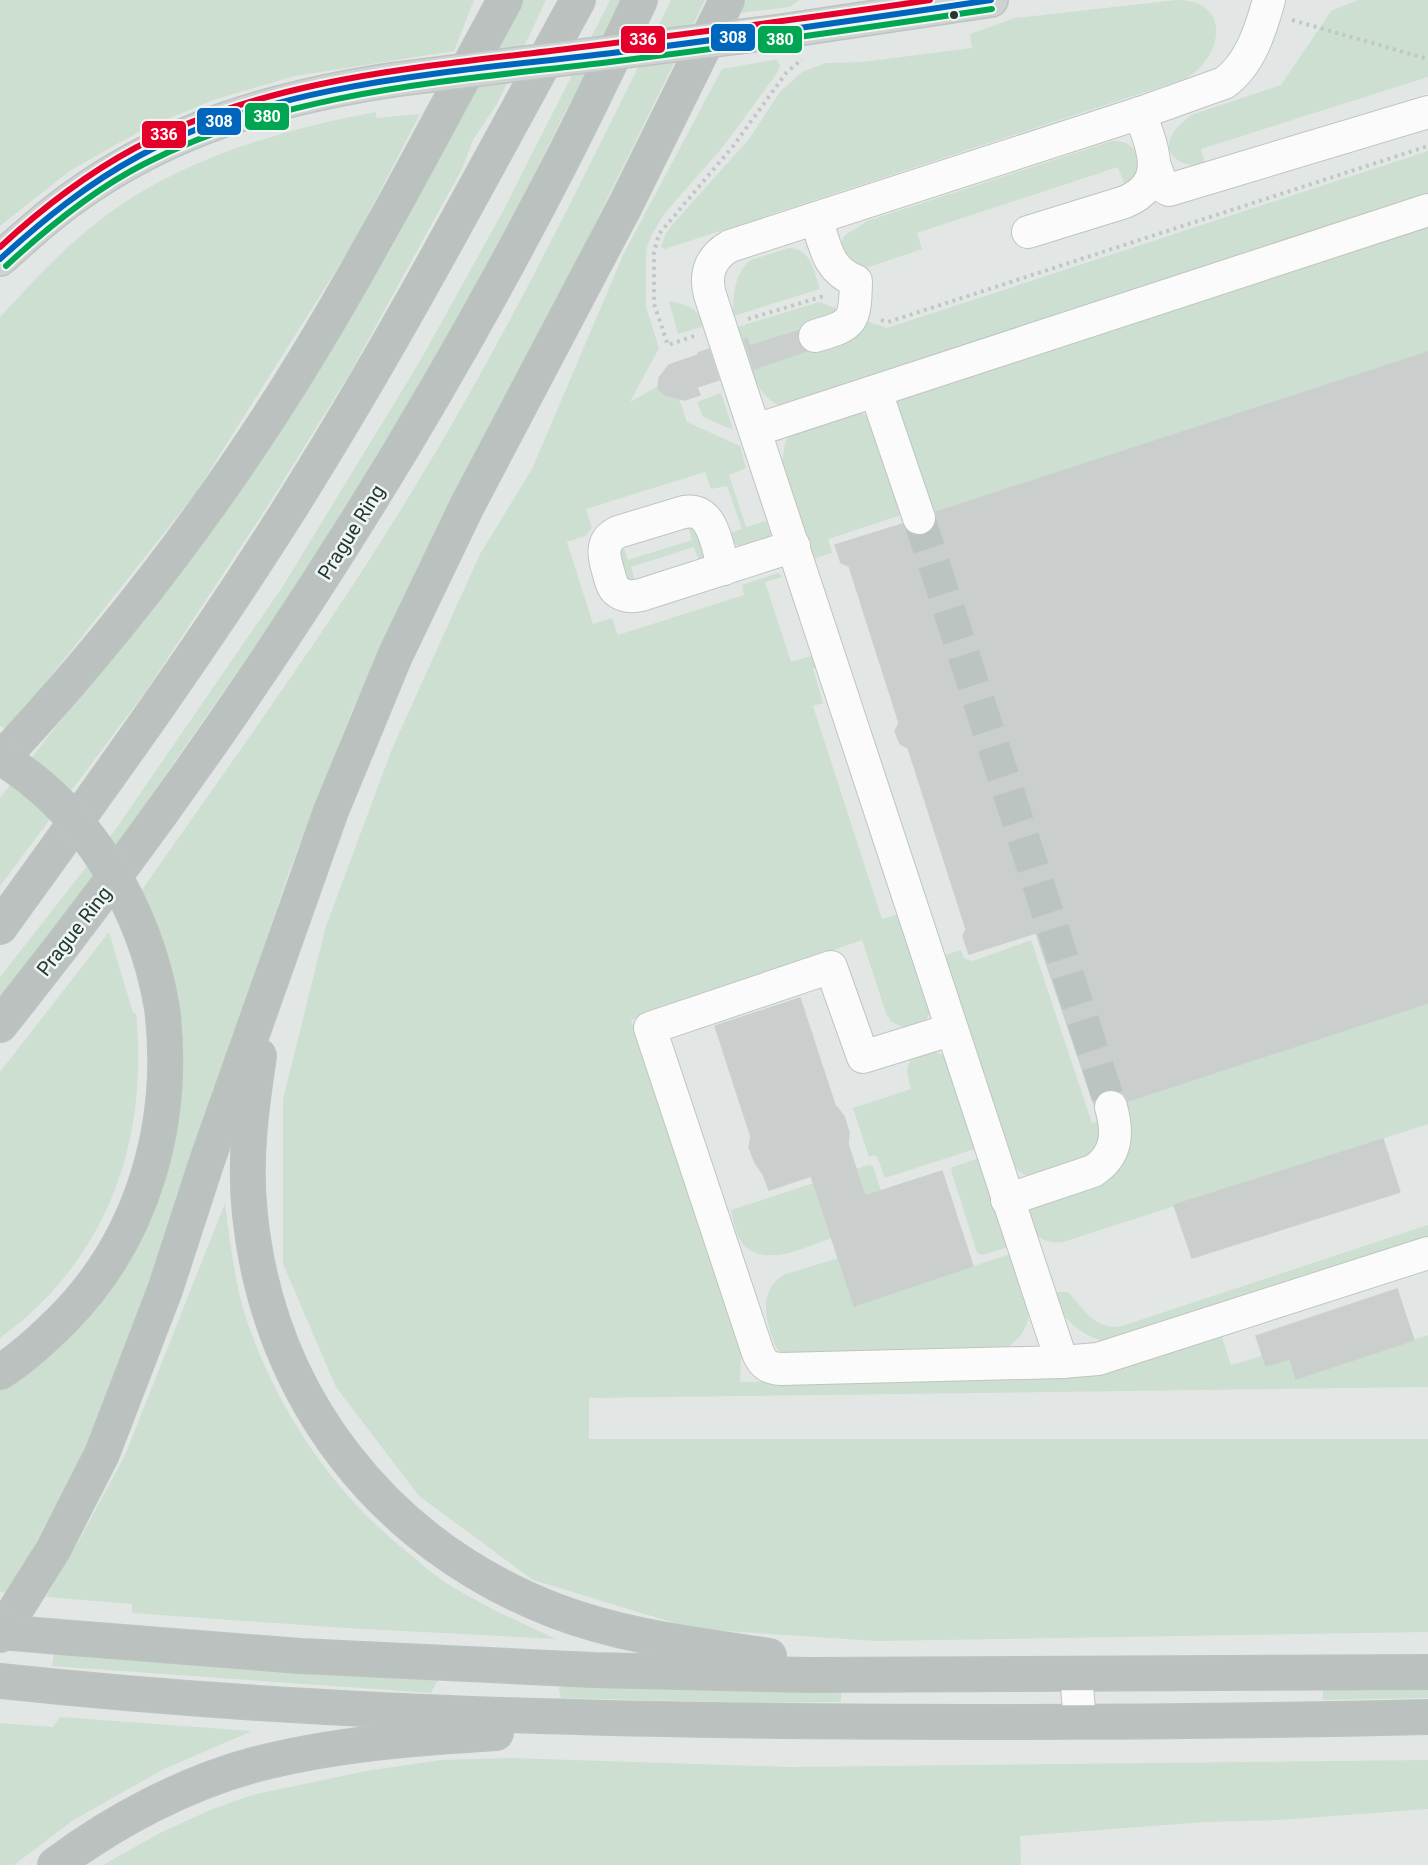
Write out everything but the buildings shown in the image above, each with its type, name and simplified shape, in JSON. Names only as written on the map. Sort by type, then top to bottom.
[{"type":"highway","points":[[446,108],[487,0]]},
{"type":"highway","points":[[0,1372],[50,1333],[72,1311],[106,1267],[130,1225],[147,1183],[163,1113],[166,1059],[162,1008],[154,973],[140,928],[111,871],[80,827],[55,800],[25,774],[0,759],[43,714],[135,604],[210,503],[256,436],[340,302],[505,0]]},
{"type":"highway","points":[[0,927],[165,697],[285,516],[387,346],[578,0]]},
{"type":"highway","name":"Prague Ring","points":[[0,1025],[69,938],[191,772],[274,652],[356,525],[457,355],[526,229],[565,155],[640,0]]},
{"type":"highway","points":[[725,0],[625,207],[481,478],[419,605],[331,811],[207,1161],[165,1290],[102,1454],[53,1550],[0,1633],[300,1656],[445,1664],[680,1672],[898,1675],[1415,1672]]},
{"type":"highway","points":[[0,774],[43,714]]},
{"type":"highway","points":[[300,899],[260,1052],[248,1148],[250,1213],[261,1280],[281,1342],[311,1404],[350,1461],[385,1502],[426,1539],[469,1569],[557,1612],[612,1628],[678,1643],[898,1675]]},
{"type":"highway","points":[[15,1683],[320,1706],[683,1720],[1080,1722],[1420,1718]]},
{"type":"highway","points":[[55,1865],[90,1840],[124,1820],[171,1797],[222,1776],[267,1762],[325,1750],[410,1739],[683,1720]]},
{"type":"main road","points":[[0,259],[42,221],[75,196],[140,156],[218,121],[288,100],[391,80],[777,32],[991,0]]},
{"type":"lane","points":[[1062,1362],[950,1030],[794,546],[710,295],[708,279],[710,267],[720,251],[730,246],[1212,89],[1234,76],[1242,67],[1267,6]]},
{"type":"lane","points":[[1140,113],[1162,186],[1169,190],[1428,111]]},
{"type":"lane","points":[[1028,232],[1137,197],[1152,177],[1155,166]]},
{"type":"lane","points":[[756,430],[1428,210]]},
{"type":"lane","points":[[815,336],[842,328],[861,291],[833,265],[816,218]]},
{"type":"lane","points":[[876,392],[919,518]]},
{"type":"lane","points":[[724,569],[794,546]]},
{"type":"lane","points":[[950,1030],[863,1057],[831,967],[650,1028],[762,1362],[770,1368],[1062,1362],[1098,1359],[1428,1253]]},
{"type":"lane","points":[[1007,1200],[1093,1171],[1102,1165],[1113,1150],[1116,1132],[1111,1107]]},
{"type":"lane","points":[[1076,1674],[1080,1722]]},
{"type":"path","points":[[1267,6],[1428,59]]},
{"type":"path","points":[[698,335],[668,345],[654,304],[654,252],[659,234],[734,145],[786,73],[809,52]]},
{"type":"path","points":[[746,319],[820,297],[861,291],[888,322],[1428,146]]},
{"type":"green space","points":[[0,0],[474,0],[454,51],[295,76],[213,100],[144,129],[71,170],[0,226]]},
{"type":"green space","points":[[519,0],[546,0],[497,104],[473,140],[462,169],[350,373],[267,507],[146,691],[0,886],[0,798],[224,512],[325,361],[391,249]]},
{"type":"green space","points":[[610,0],[623,0],[513,217],[431,366],[293,591],[121,839],[0,996],[0,977],[113,833],[283,586],[420,361],[502,213]]},
{"type":"green space","points":[[671,0],[705,0],[554,307],[442,517],[352,711],[289,872],[116,1387],[57,1504],[8,1593],[0,1592],[0,1388],[84,1321],[127,1255],[178,1028],[175,992],[168,957],[157,923],[142,890],[280,694],[347,594],[447,433],[547,250]]},
{"type":"green space","points":[[746,0],[799,0],[790,7],[740,13]]},
{"type":"green space","points":[[1177,0],[1195,3],[1207,9],[1214,19],[1216,32],[1214,45],[1208,58],[1198,70],[1185,79],[665,249],[661,247],[672,225],[749,139],[780,92],[802,72],[826,63],[862,62],[972,48],[970,34],[1015,18]]},
{"type":"green space","points":[[1358,0],[1428,0],[1428,77],[1201,149],[1206,167],[1191,165],[1173,156],[1169,148],[1170,140],[1174,131],[1182,123],[1194,114],[1281,85],[1331,11]]},
{"type":"green space","points":[[777,60],[780,66],[775,76],[722,148],[664,214],[651,236],[646,257],[646,307],[659,348],[630,402],[658,386],[665,395],[677,393],[687,422],[740,446],[746,468],[729,475],[746,527],[766,521],[771,535],[769,538],[745,546],[730,541],[725,535],[742,529],[727,486],[711,489],[705,472],[586,509],[592,528],[585,536],[567,542],[593,624],[612,618],[618,635],[744,595],[742,585],[778,573],[783,577],[765,582],[791,662],[817,654],[821,666],[813,669],[823,703],[813,706],[882,919],[902,913],[930,1013],[925,1022],[906,1028],[891,1022],[862,940],[631,1020],[741,1351],[740,1382],[1095,1375],[1221,1334],[1231,1365],[1262,1356],[1266,1366],[1290,1359],[1296,1378],[1428,1335],[1428,1387],[589,1398],[589,1439],[1428,1439],[1428,1632],[877,1641],[694,1629],[533,1580],[419,1496],[336,1387],[283,1264],[283,1099],[326,926],[392,749],[480,554],[532,469],[624,253],[722,69]]},
{"type":"green space","points":[[376,112],[376,118],[420,114],[352,245],[195,494],[31,701],[7,729],[0,726],[0,317],[40,274],[84,233],[115,209],[149,188],[184,169],[259,140]]},
{"type":"green space","points":[[1112,141],[1129,145],[1138,157],[1137,172],[1124,184],[1118,167],[917,233],[922,249],[866,268],[850,264],[845,254],[842,246],[844,237],[867,221]]},
{"type":"green space","points":[[1428,151],[1428,201],[784,407],[774,403],[758,386],[737,327],[819,302],[845,312],[773,338],[780,360],[813,349],[860,319],[887,328]]},
{"type":"green space","points":[[1428,218],[1428,352],[927,515],[893,400]]},
{"type":"green space","points":[[788,248],[796,249],[807,256],[820,289],[733,316],[736,285],[745,265],[751,260]]},
{"type":"green space","points":[[669,301],[691,308],[700,316],[705,326],[678,334]]},
{"type":"green space","points":[[721,393],[733,430],[703,417],[697,402]]},
{"type":"green space","points":[[859,412],[873,419],[908,513],[828,539],[832,553],[813,559],[782,463],[785,443],[789,435]]},
{"type":"green space","points":[[687,522],[696,524],[706,559],[700,564],[694,547],[631,567],[636,584],[627,583],[617,553],[622,543],[628,560],[692,540]]},
{"type":"green space","points":[[109,932],[133,1013],[136,1013],[138,1061],[135,1107],[127,1152],[113,1195],[93,1235],[68,1272],[37,1307],[0,1338],[0,1072]]},
{"type":"green space","points":[[1031,940],[1092,1123],[1106,1119],[1102,1152],[1036,1178],[1025,1175],[1013,1167],[942,956],[961,950],[964,958],[973,961]]},
{"type":"green space","points":[[1428,1003],[1428,1124],[1063,1242],[1047,1241],[1041,1238],[1032,1227],[1030,1213],[1033,1205],[1101,1177],[1118,1104]]},
{"type":"green space","points":[[934,1051],[947,1057],[978,1148],[885,1178],[877,1157],[874,1155],[869,1157],[853,1108],[911,1089],[908,1073],[910,1062],[918,1056]]},
{"type":"green space","points":[[982,1157],[1011,1246],[983,1255],[977,1253],[951,1170],[953,1167]]},
{"type":"green space","points":[[869,1165],[873,1166],[881,1191],[854,1200],[839,1174]]},
{"type":"green space","points":[[826,1179],[832,1238],[796,1251],[770,1255],[758,1254],[747,1248],[739,1238],[731,1210]]},
{"type":"green space","points":[[225,1203],[238,1288],[258,1350],[291,1416],[332,1477],[383,1531],[443,1581],[484,1605],[556,1639],[346,1628],[132,1613],[132,1604],[46,1597],[126,1453]]},
{"type":"green space","points":[[1428,1225],[1428,1243],[1110,1343],[1092,1337],[1076,1327],[1062,1313],[1054,1295],[1059,1292],[1068,1292],[1097,1322],[1113,1327],[1122,1326]]},
{"type":"green space","points":[[1013,1253],[1030,1308],[1023,1332],[1004,1349],[782,1355],[771,1334],[766,1302],[771,1287],[783,1275],[838,1258],[854,1306]]},
{"type":"green space","points":[[54,1654],[275,1671],[438,1680],[431,1693],[52,1666]]},
{"type":"green space","points":[[562,1686],[841,1692],[841,1702],[765,1703],[561,1698],[559,1689]]},
{"type":"green space","points":[[1428,1687],[1428,1698],[1323,1700],[1323,1690]]},
{"type":"green space","points":[[60,1717],[252,1731],[162,1770],[72,1821],[14,1865],[0,1865],[0,1723],[53,1727]]},
{"type":"green space","points":[[512,1758],[790,1767],[1428,1760],[1428,1809],[1020,1836],[1021,1865],[103,1865],[160,1833],[210,1810],[252,1795],[366,1771],[441,1760]]},
{"type":"tunnel","points":[[919,518],[1111,1107]]},
{"type":"transit line","name":"336","points":[[0,247],[64,193],[135,148],[186,124],[239,105],[294,90],[405,69],[930,0]]},
{"type":"transit line","name":"308","points":[[0,259],[66,203],[101,178],[139,156],[193,131],[250,111],[309,95],[431,74],[707,41],[991,0]]},
{"type":"transit line","name":"380","points":[[6,266],[72,210],[125,174],[199,139],[313,104],[431,83],[706,50],[992,9]]}]
